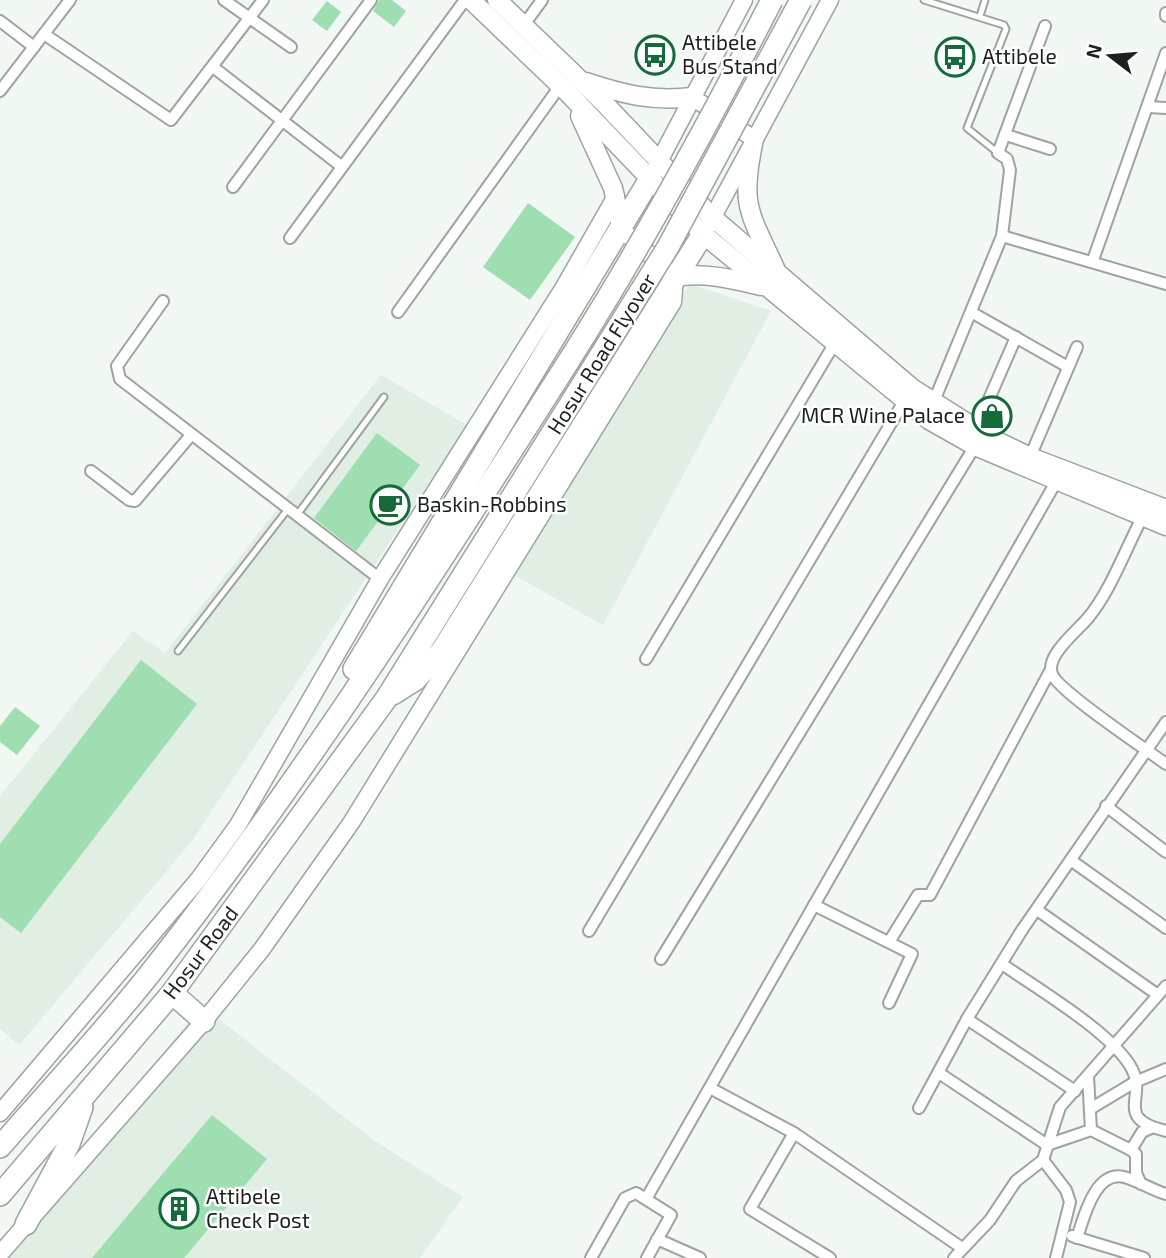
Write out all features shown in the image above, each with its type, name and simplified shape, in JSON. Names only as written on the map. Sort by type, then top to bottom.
[{"type":"highway","name":"Hosur Road Flyover","points":[[353,691],[642,244],[692,156],[772,0]]},
{"type":"highway","name":"Hosur Road Flyover","points":[[386,699],[668,247],[801,0]]},
{"type":"highway","points":[[353,691],[350,675],[377,628],[572,292],[622,230],[650,179]]},
{"type":"highway","points":[[386,699],[415,680],[441,652],[708,226]]},
{"type":"highway","name":"Hosur Road","points":[[0,1147],[152,972],[353,691]]},
{"type":"highway","name":"Hosur Road","points":[[0,1195],[172,993],[386,699]]},
{"type":"highway","points":[[172,993],[205,1021]]},
{"type":"highway","points":[[26,1224],[69,1144],[87,1096]]},
{"type":"main road","points":[[471,0],[569,86],[659,159],[708,226]]},
{"type":"main road","points":[[496,0],[523,26],[569,86],[650,179],[930,410],[975,437],[1142,518],[1165,517]]},
{"type":"main road","points":[[569,86],[664,101],[692,97]]},
{"type":"main road","points":[[569,86],[616,196],[622,230]]},
{"type":"main road","points":[[754,139],[745,192],[749,214],[773,282],[836,341],[909,393]]},
{"type":"main road","points":[[675,277],[690,274],[773,282]]},
{"type":"main road","points":[[975,437],[1030,457],[1060,476],[1165,517]]},
{"type":"street","points":[[0,91],[70,0]]},
{"type":"street","points":[[224,0],[291,47]]},
{"type":"street","points":[[44,34],[171,120],[263,0]]},
{"type":"street","points":[[233,187],[371,0]]},
{"type":"street","points":[[290,238],[465,0]]},
{"type":"street","points":[[523,26],[542,0]]},
{"type":"street","points":[[650,179],[744,0]]},
{"type":"street","points":[[708,226],[766,112],[830,0]]},
{"type":"street","points":[[0,21],[34,47]]},
{"type":"street","points":[[930,410],[1002,236],[1010,170],[1007,159],[998,153],[1045,26]]},
{"type":"street","points":[[1093,260],[1166,53]]},
{"type":"street","points":[[213,67],[341,166]]},
{"type":"street","points":[[703,76],[766,112]]},
{"type":"street","points":[[398,312],[569,86]]},
{"type":"street","points":[[692,97],[754,139]]},
{"type":"street","points":[[1148,107],[1166,108]]},
{"type":"street","points":[[1006,135],[1050,149]]},
{"type":"street","points":[[0,1112],[198,880],[230,836],[380,579],[572,292],[616,196]]},
{"type":"street","points":[[0,1254],[205,1021],[262,949],[351,823],[673,302],[675,277],[622,230]]},
{"type":"street","points":[[1002,236],[1093,260],[1166,284]]},
{"type":"street","points":[[163,302],[117,366],[116,373],[191,435],[380,579]]},
{"type":"street","points":[[971,312],[1068,367]]},
{"type":"street","points":[[661,959],[975,437],[1016,337]]},
{"type":"street","points":[[646,659],[836,341]]},
{"type":"street","points":[[1030,457],[1077,347]]},
{"type":"street","points":[[589,931],[909,393]]},
{"type":"street","points":[[91,471],[135,501],[191,435]]},
{"type":"street","points":[[646,1199],[1060,476]]},
{"type":"street","points":[[889,942],[918,895],[930,895],[1050,671],[1053,658],[1094,610],[1142,518]]},
{"type":"street","points":[[1050,671],[1054,679],[1074,696],[1166,764]]},
{"type":"street","points":[[919,1108],[967,1019],[1002,964],[1106,806],[1166,723]]},
{"type":"street","points":[[1106,806],[1166,852]]},
{"type":"street","points":[[1072,861],[1166,928]]},
{"type":"street","points":[[814,905],[912,954],[889,1003]]},
{"type":"street","points":[[1037,910],[1158,995]]},
{"type":"street","points":[[1002,964],[1093,1028],[1113,1047],[1132,1069],[1135,1082],[1133,1108],[1140,1120],[1152,1128],[1166,1131]]},
{"type":"street","points":[[954,1258],[990,1220],[1016,1181],[1043,1160],[1060,1107],[1166,986]]},
{"type":"street","points":[[967,1019],[1075,1091]]},
{"type":"street","points":[[1090,1109],[1135,1082],[1166,1069]]},
{"type":"street","points":[[939,1073],[1047,1144]]},
{"type":"street","points":[[1088,1076],[1091,1130]]},
{"type":"street","points":[[710,1088],[794,1133],[962,1248]]},
{"type":"street","points":[[1131,1150],[1142,1132],[1152,1128]]},
{"type":"street","points":[[1047,1144],[1091,1130],[1136,1154],[1136,1173],[1141,1184]]},
{"type":"street","points":[[794,1133],[750,1209],[830,1258]]},
{"type":"street","points":[[1043,1160],[1069,1196],[1056,1258]]},
{"type":"street","points":[[1077,1238],[1101,1183],[1112,1177],[1123,1177],[1166,1194]]},
{"type":"street","points":[[591,1258],[625,1199],[636,1193],[671,1215],[647,1258]]},
{"type":"street","points":[[1062,1233],[1144,1258]]},
{"type":"street","points":[[657,1239],[700,1258]]},
{"type":"lane","points":[[924,0],[1000,22],[1006,29],[967,128],[998,153]]},
{"type":"lane","points":[[981,16],[985,0]]},
{"type":"lane","points":[[178,651],[384,397]]},
{"type":"shaded area","points":[[690,284],[771,311],[603,625],[512,574]]},
{"type":"shaded area","points":[[381,375],[467,425],[192,841],[19,1045],[0,1029],[0,796],[133,631],[165,653]]},
{"type":"shaded area","points":[[202,1006],[375,1141],[463,1197],[420,1258],[0,1258],[0,1247]]},
{"type":"building","points":[[379,0],[392,0],[406,11],[394,27],[373,11]]},
{"type":"building","points":[[327,1],[341,12],[327,31],[312,20]]},
{"type":"building","points":[[528,203],[575,237],[530,300],[483,267]]},
{"type":"building","points":[[377,433],[420,465],[356,551],[314,518]]},
{"type":"building","points":[[141,660],[197,704],[21,933],[0,917],[0,844]]},
{"type":"building","points":[[15,707],[40,726],[17,755],[0,742],[0,726]]},
{"type":"building","name":"Attibele Check Post","points":[[212,1115],[267,1159],[184,1258],[92,1258]]},
{"type":"place","name":"Attibele Bus Stand","points":[[655,55]]},
{"type":"place","name":"Attibele","points":[[955,57]]},
{"type":"place","name":"MCR Wine Palace","points":[[992,416]]},
{"type":"place","name":"Baskin-Robbins","points":[[390,505]]},
{"type":"place","name":"Attibele Check Post","points":[[179,1209]]}]
